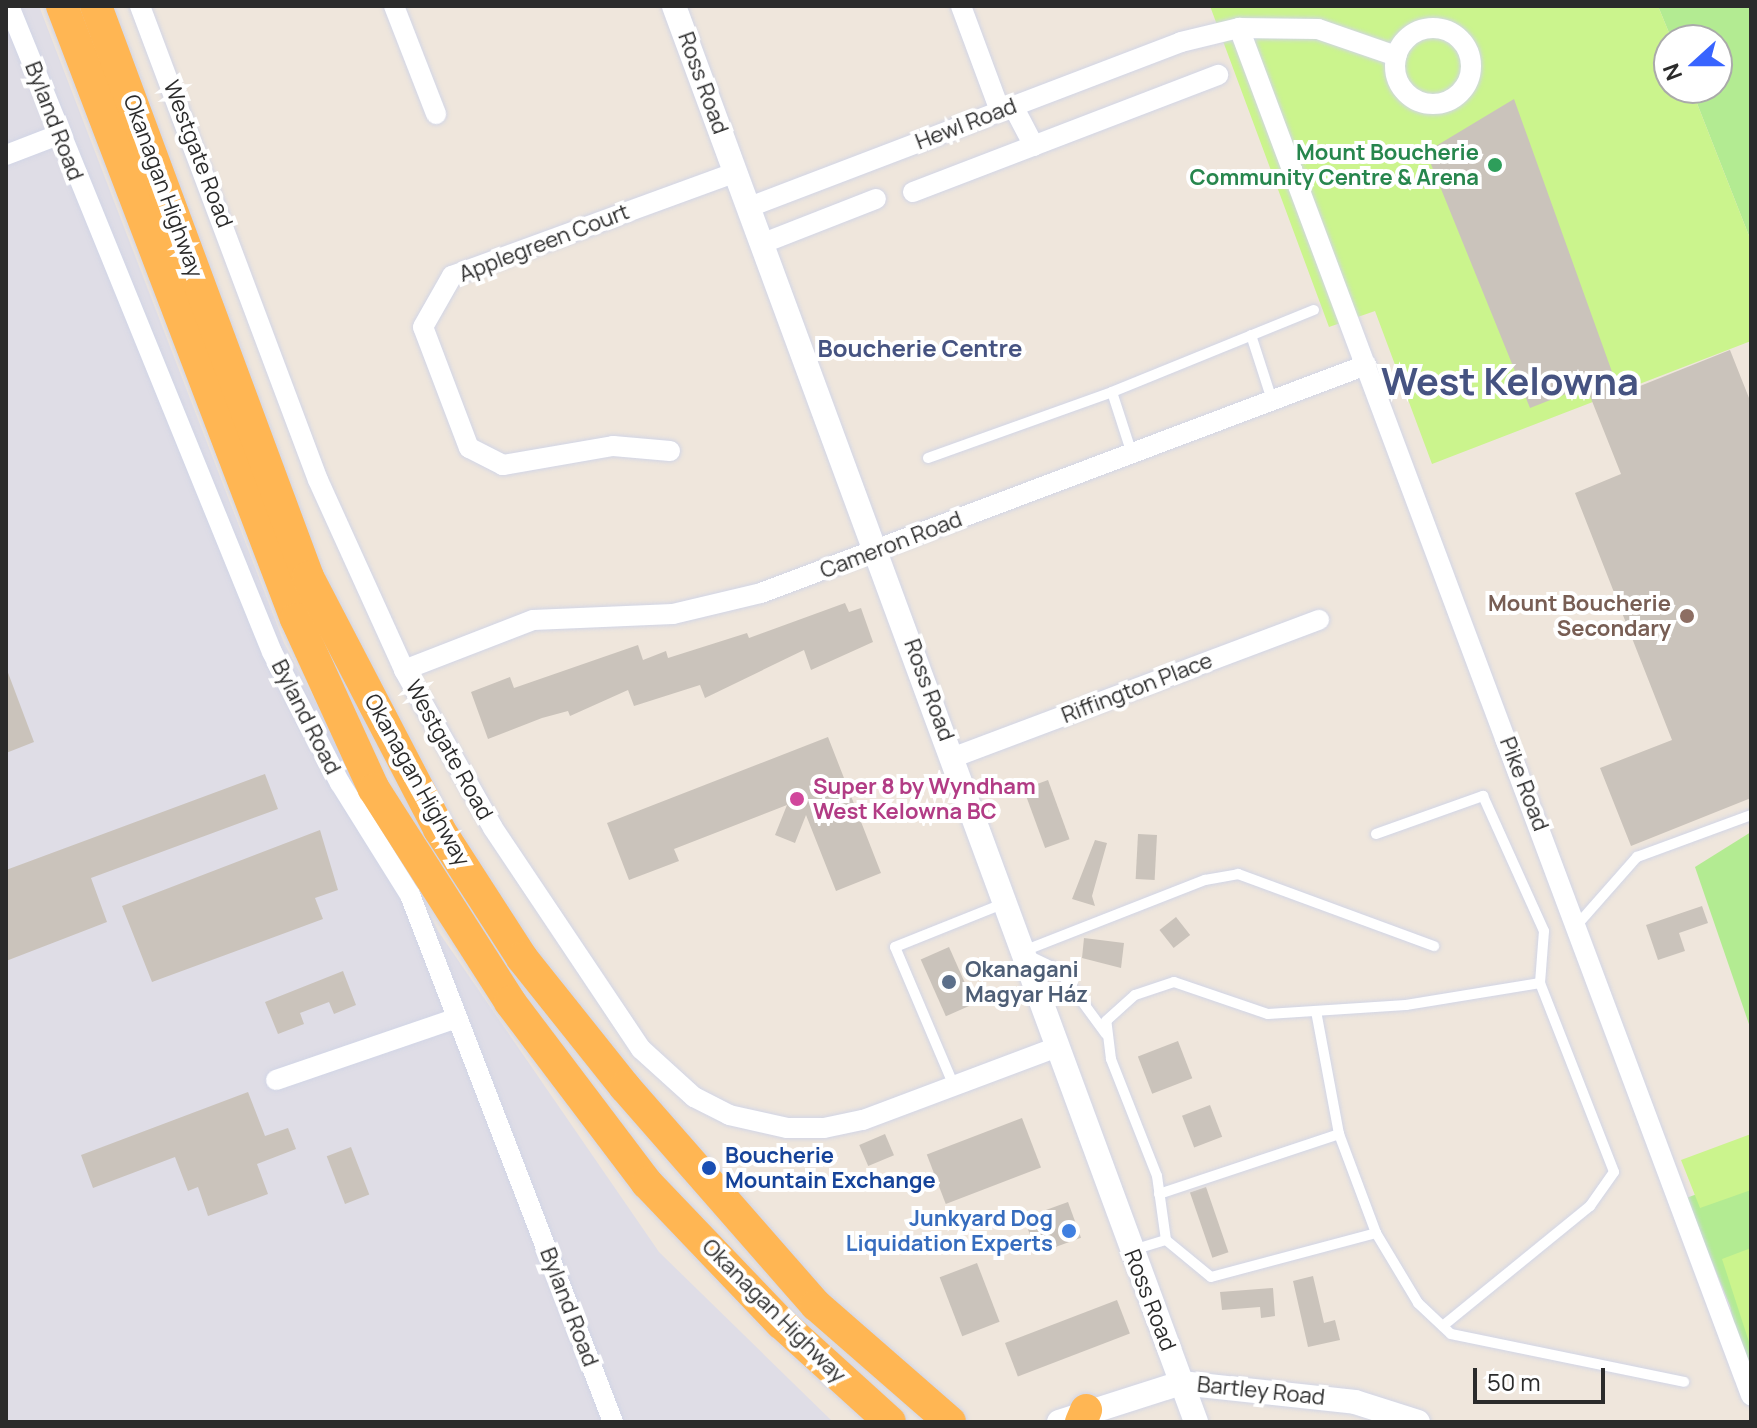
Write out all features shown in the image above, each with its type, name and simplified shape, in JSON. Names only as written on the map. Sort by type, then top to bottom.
[{"type":"highway","name":"Okanagan Highway","points":[[62,6],[296,619],[374,789],[510,1002],[647,1183],[841,1378],[890,1422]]},
{"type":"highway","name":"Okanagan Highway","points":[[96,6],[308,577],[439,829],[522,958],[625,1087],[816,1305],[952,1421]]},
{"type":"highway","points":[[841,1378],[872,1422]]},
{"type":"street","name":"Byland Road","points":[[9,6],[58,135],[272,652],[340,783],[410,895],[613,1422]]},
{"type":"street","name":"Westgate Road","points":[[140,6],[318,480],[404,670],[556,929],[641,1049],[694,1097],[757,1123],[824,1128],[954,1086],[1055,1048]]},
{"type":"street","points":[[394,6],[436,114]]},
{"type":"street","name":"Ross Road","points":[[674,6],[736,172],[766,242],[954,757],[1055,1048],[1196,1422]]},
{"type":"street","points":[[961,6],[1007,109],[1034,146]]},
{"type":"street","name":"Hewl Road","points":[[752,206],[1181,42],[1239,28],[1318,29],[1396,56]]},
{"type":"street","name":"Pike Road","points":[[1239,28],[1751,1395]]},
{"type":"street","name":"Hewl Road","points":[[913,192],[1218,75]]},
{"type":"street","points":[[6,155],[58,135]]},
{"type":"street","name":"Applegreen Court","points":[[670,451],[613,446],[503,465],[469,448],[423,327],[452,276],[736,172]]},
{"type":"street","points":[[766,242],[876,199]]},
{"type":"street","name":"Cameron Road","points":[[404,670],[533,620],[673,614],[761,593],[1366,365]]},
{"type":"street","name":"Riffington Place","points":[[954,757],[1319,620]]},
{"type":"street","points":[[276,1080],[457,1018]]},
{"type":"street","name":"Bartley Road","points":[[1075,1418],[1181,1383],[1355,1402],[1418,1422]]},
{"type":"lane","points":[[928,458],[1112,392],[1314,310]]},
{"type":"lane","points":[[1251,335],[1272,400]]},
{"type":"lane","points":[[1112,392],[1132,454]]},
{"type":"lane","points":[[1376,834],[1483,796],[1544,931],[1540,983],[1614,1172],[1590,1206],[1443,1326]]},
{"type":"lane","points":[[1577,925],[1637,857],[1751,815]]},
{"type":"lane","points":[[1021,952],[1205,880],[1238,874],[1434,946]]},
{"type":"lane","points":[[954,1086],[895,947],[1005,903]]},
{"type":"lane","points":[[1021,952],[1059,970],[1108,1035]]},
{"type":"lane","points":[[1376,1233],[1211,1277],[1166,1240],[1159,1194],[1106,1021],[1135,995],[1174,982],[1268,1014],[1316,1011],[1540,983]]},
{"type":"lane","points":[[1316,1011],[1339,1134],[1376,1233],[1418,1303],[1451,1334],[1594,1367],[1684,1382]]},
{"type":"lane","points":[[1159,1194],[1339,1134]]},
{"type":"lane","points":[[1131,1250],[1166,1240]]},
{"type":"shaded area","points":[[6,6],[39,6],[284,643],[438,931],[659,1252],[833,1422],[6,1422]]},
{"type":"green space","name":"Mount Boucherie Community Centre & Arena","points":[[1210,6],[1658,6],[1665,24],[1653,24],[1653,104],[1697,104],[1751,241],[1751,341],[1432,464],[1375,311],[1329,327]]},
{"type":"green space","points":[[1658,6],[1751,6],[1751,241],[1697,104],[1733,104],[1733,24],[1665,24]]},
{"type":"green space","points":[[1751,832],[1751,1030],[1695,867]]},
{"type":"green space","points":[[1751,1134],[1751,1190],[1700,1208],[1681,1160]]},
{"type":"green space","points":[[1751,1175],[1751,1408],[1730,1306],[1686,1198]]},
{"type":"green space","points":[[1751,1248],[1751,1348],[1722,1259]]},
{"type":"building","name":"Mount Boucherie Secondary","points":[[1514,99],[1620,394],[1730,350],[1751,403],[1751,798],[1631,846],[1600,768],[1672,740],[1575,493],[1621,474],[1586,386],[1530,408],[1426,152]]},
{"type":"building","points":[[845,603],[849,612],[861,608],[873,642],[811,670],[804,650],[705,698],[700,685],[634,706],[628,690],[570,716],[568,711],[542,718],[488,739],[471,692],[510,677],[514,688],[638,645],[643,660],[666,651],[668,658],[747,633],[749,638]]},
{"type":"building","points":[[6,671],[34,742],[6,753]]},
{"type":"building","points":[[828,737],[881,873],[836,891],[806,815],[795,843],[775,835],[787,805],[674,849],[679,861],[629,880],[607,823]]},
{"type":"building","points":[[265,774],[278,809],[91,878],[107,922],[6,961],[6,870]]},
{"type":"building","points":[[1048,780],[1070,839],[1045,848],[1024,789]]},
{"type":"building","points":[[320,830],[338,890],[315,898],[323,919],[152,982],[122,906]]},
{"type":"building","points":[[1138,834],[1157,835],[1155,880],[1136,879]]},
{"type":"building","points":[[1095,840],[1107,843],[1092,896],[1095,906],[1072,899]]},
{"type":"building","points":[[1702,906],[1708,923],[1679,933],[1685,951],[1658,960],[1646,925]]},
{"type":"building","points":[[1176,917],[1190,935],[1174,948],[1159,930]]},
{"type":"building","points":[[1084,938],[1124,943],[1121,968],[1082,958]]},
{"type":"building","name":"Okanagani Magyar Ház","points":[[949,947],[974,1004],[946,1016],[921,960]]},
{"type":"building","points":[[343,971],[356,1005],[334,1014],[329,1002],[300,1013],[304,1024],[278,1034],[265,1002]]},
{"type":"building","points":[[1178,1041],[1192,1078],[1152,1094],[1138,1056]]},
{"type":"building","points":[[248,1092],[265,1136],[288,1128],[296,1149],[257,1164],[268,1194],[208,1216],[198,1187],[188,1191],[175,1157],[93,1188],[81,1155]]},
{"type":"building","points":[[1210,1105],[1222,1137],[1194,1147],[1182,1116]]},
{"type":"building","points":[[1022,1118],[1041,1167],[946,1204],[927,1155]]},
{"type":"building","points":[[885,1134],[894,1155],[868,1166],[859,1145]]},
{"type":"building","points":[[351,1147],[369,1195],[345,1204],[327,1156]]},
{"type":"building","points":[[1206,1187],[1228,1252],[1212,1258],[1190,1193]]},
{"type":"building","points":[[1068,1202],[1081,1238],[1037,1254],[1024,1218]]},
{"type":"building","points":[[977,1263],[1000,1322],[962,1336],[940,1277]]},
{"type":"building","points":[[1313,1276],[1324,1323],[1335,1320],[1340,1340],[1308,1347],[1293,1281]]},
{"type":"building","points":[[1273,1288],[1275,1316],[1261,1318],[1260,1307],[1222,1310],[1220,1292]]},
{"type":"building","points":[[1117,1300],[1130,1334],[1018,1377],[1005,1343]]},
{"type":"place","name":"Mount Boucherie Community Centre & Arena","points":[[1495,165]]},
{"type":"place","name":"Mount Boucherie Secondary","points":[[1687,616]]},
{"type":"place","name":"Super 8 by Wyndham West Kelowna BC","points":[[797,799]]},
{"type":"place","name":"Okanagani Magyar Ház","points":[[949,982]]},
{"type":"place","name":"Boucherie Mountain Exchange","points":[[709,1168]]},
{"type":"place","name":"Junkyard Dog Liquidation Experts","points":[[1069,1231]]},
{"type":"district","name":"Boucherie Centre","points":[[920,348]]},
{"type":"district","name":"West Kelowna","points":[[1510,381]]}]
